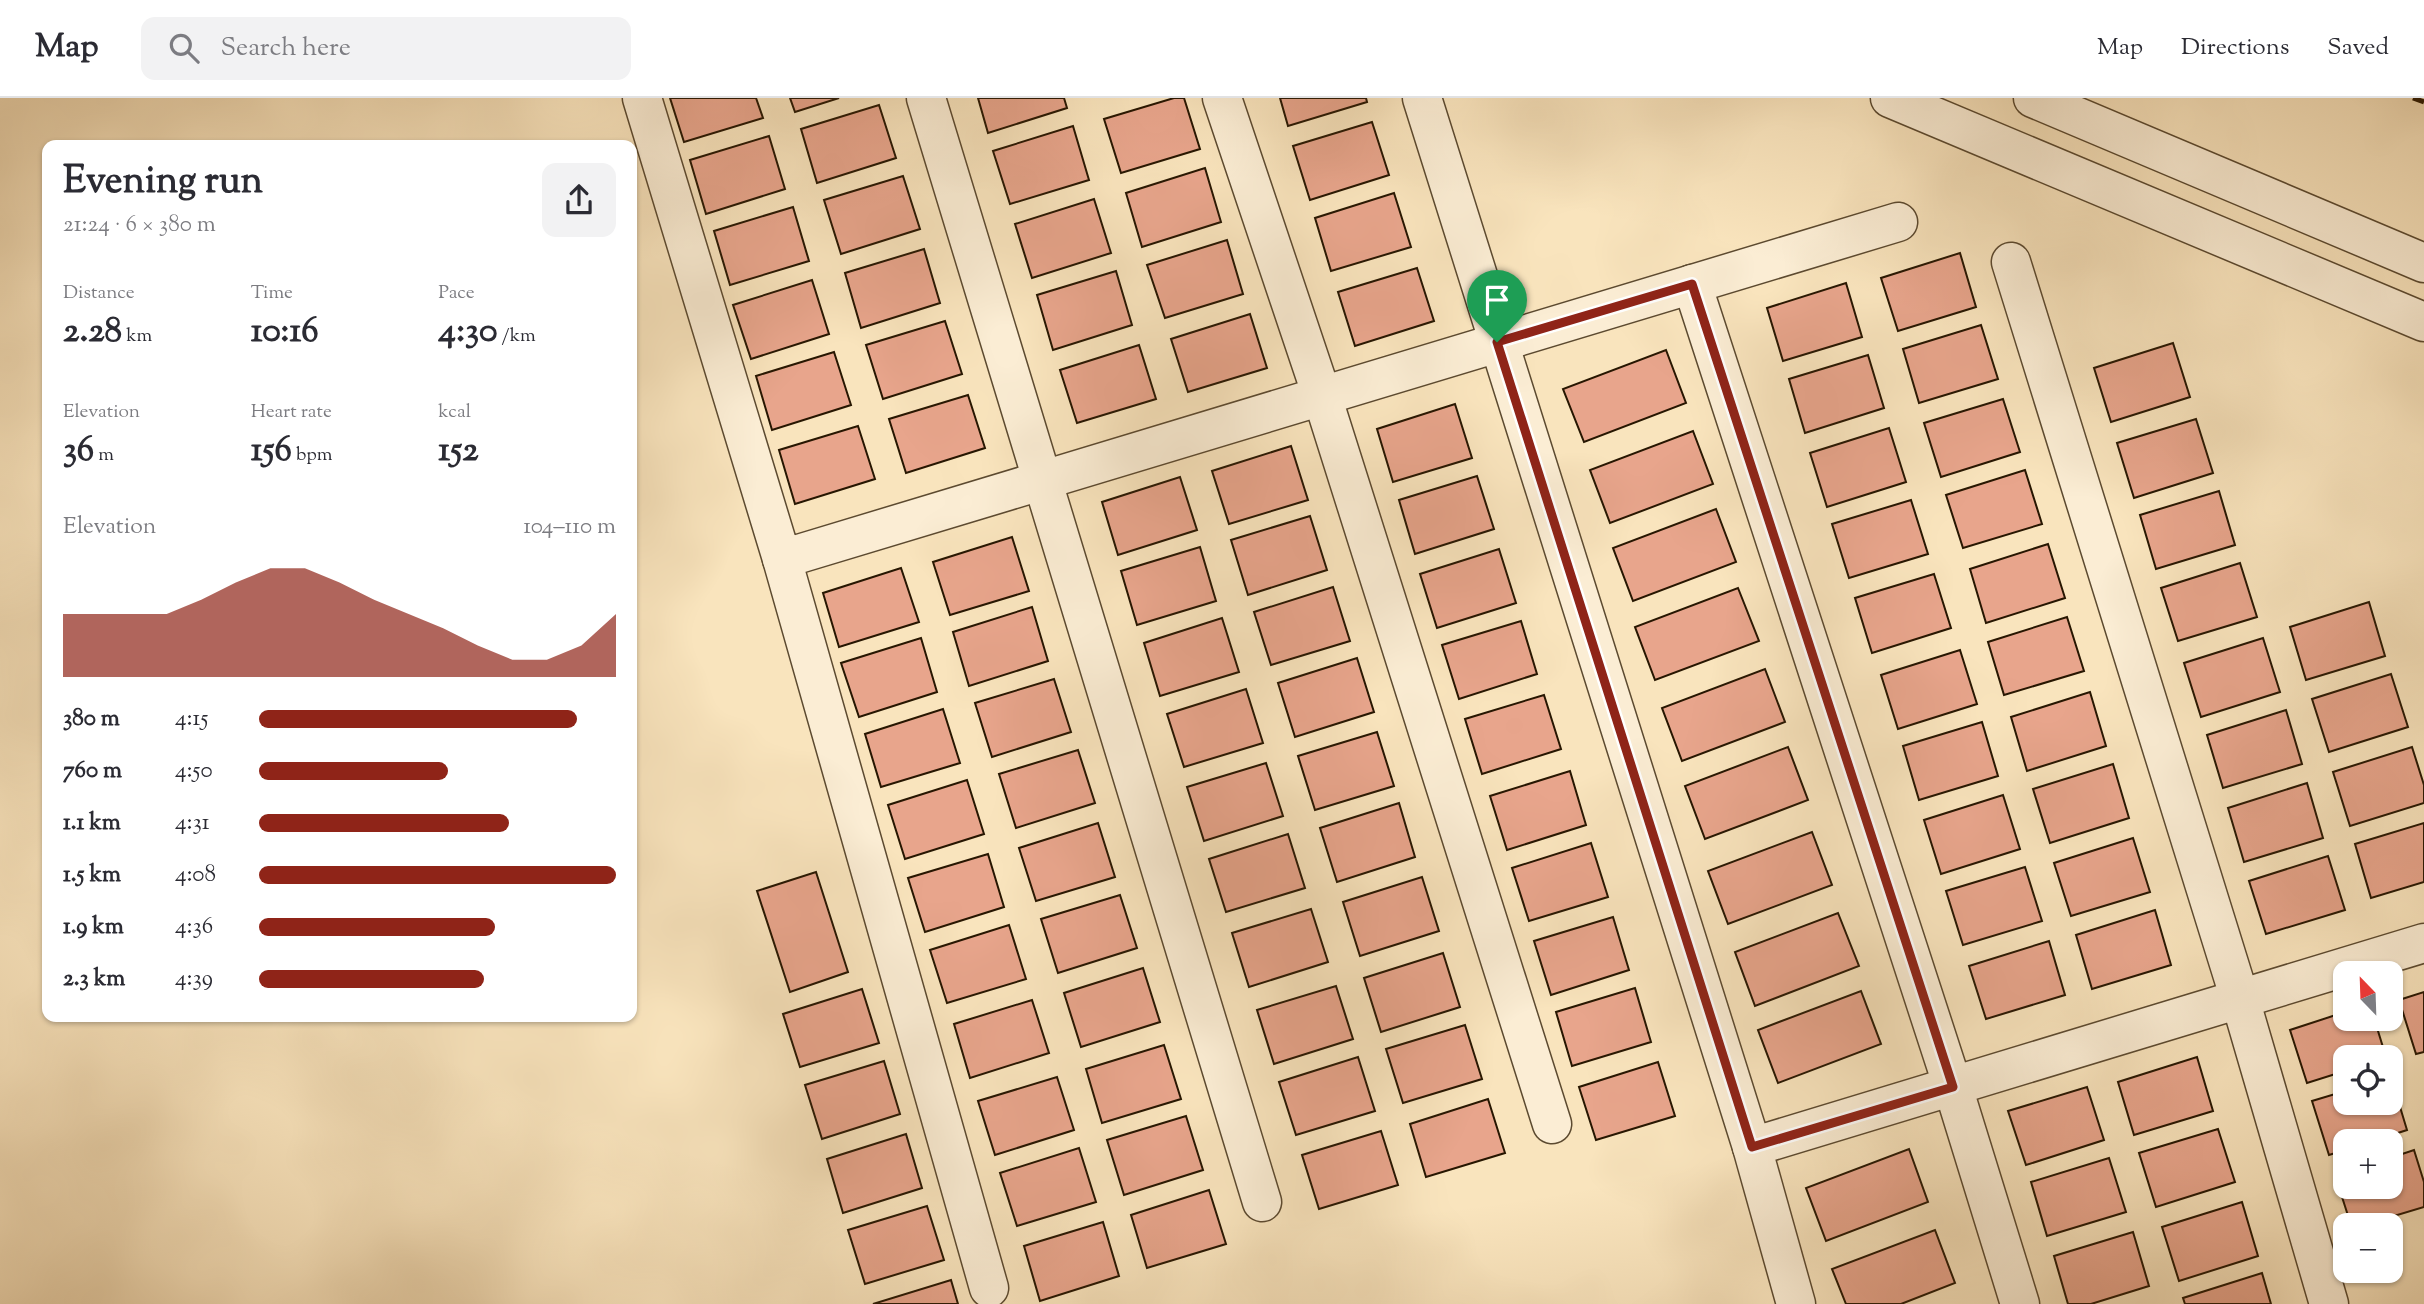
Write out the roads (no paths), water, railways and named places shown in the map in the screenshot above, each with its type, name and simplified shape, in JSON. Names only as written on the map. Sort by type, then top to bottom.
[{"type":"street","points":[[642,98],[782,559],[989,1288]]},
{"type":"street","points":[[926,98],[1262,1202]]},
{"type":"street","points":[[1222,98],[1322,396],[1552,1124]]},
{"type":"street","points":[[1422,98],[1752,1147],[1796,1304]]},
{"type":"street","points":[[1890,98],[2424,322]]},
{"type":"street","points":[[2033,98],[2424,263]]},
{"type":"street","points":[[782,559],[1898,222]]},
{"type":"street","points":[[2011,262],[2240,999],[2329,1304]]},
{"type":"street","points":[[1692,284],[1953,1087],[2020,1304]]},
{"type":"street","points":[[1752,1147],[2424,943]]},
{"type":"railway","points":[[2413,98],[2424,102]]}]
